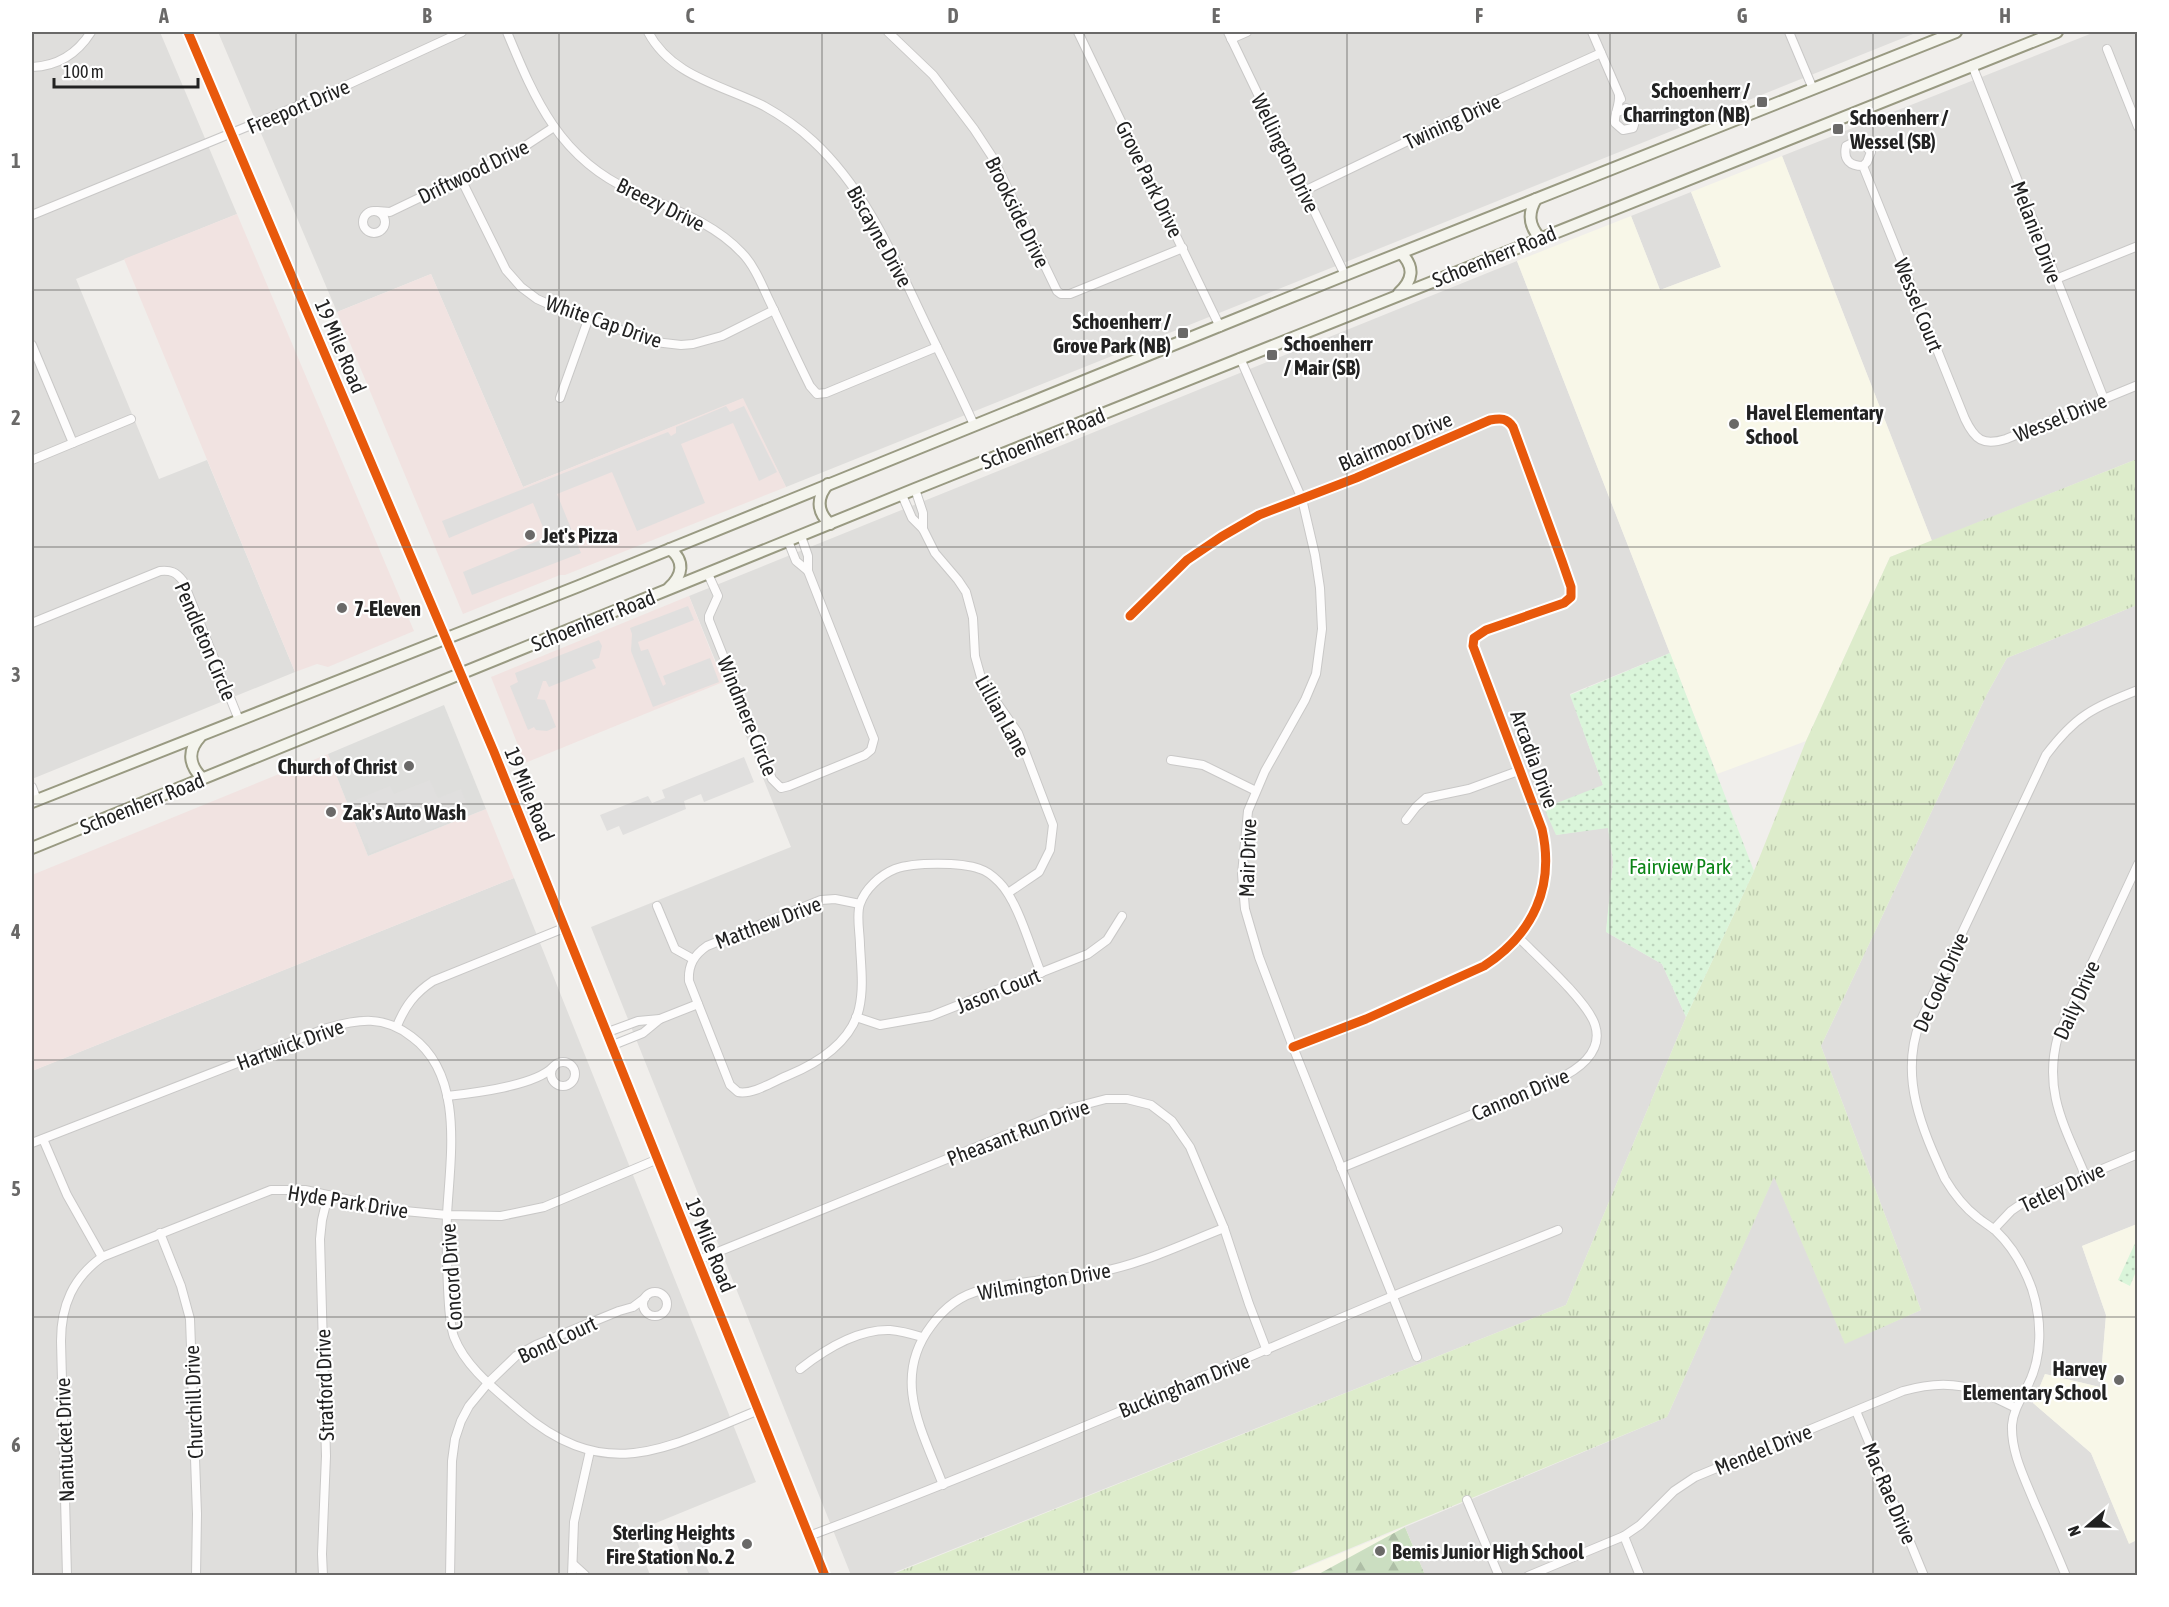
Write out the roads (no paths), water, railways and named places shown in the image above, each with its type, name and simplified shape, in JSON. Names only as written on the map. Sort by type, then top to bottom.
[{"type":"main road","name":"Schoenherr Road","points":[[34,801],[446,639],[1345,275],[1956,32]]},
{"type":"main road","name":"Schoenherr Road","points":[[32,848],[1240,358],[2057,32]]},
{"type":"main road","points":[[1536,199],[1531,208],[1530,222],[1540,238]]},
{"type":"main road","points":[[1397,295],[1406,287],[1412,274],[1410,263],[1401,253]]},
{"type":"main road","points":[[828,484],[822,491],[819,506],[822,516],[830,524]]},
{"type":"main road","points":[[668,589],[678,578],[681,568],[678,557],[670,549]]},
{"type":"main road","points":[[202,735],[195,743],[191,759],[195,771],[202,778]]},
{"type":"street","points":[[32,67],[52,64],[67,58],[91,32]]},
{"type":"street","name":"19 Mile Road","points":[[188,32],[494,752],[825,1575]]},
{"type":"street","name":"Freeport Drive","points":[[32,215],[343,88],[462,32]]},
{"type":"street","name":"Breezy Drive","points":[[507,32],[533,93],[554,127],[574,151],[610,180],[702,222],[743,253],[760,280],[810,386],[817,394],[826,393],[937,347]]},
{"type":"street","name":"Biscayne Drive","points":[[648,32],[660,51],[674,64],[780,116],[812,141],[847,177],[877,224],[974,425]]},
{"type":"street","name":"Brookside Drive","points":[[888,32],[933,75],[974,129],[993,158],[1057,291],[1061,294],[1070,294],[1183,248]]},
{"type":"street","name":"Grove Park Drive","points":[[1078,32],[1220,327]]},
{"type":"street","points":[[1229,35],[1247,32]]},
{"type":"street","points":[[1592,32],[1619,95],[1635,114],[1636,121],[1633,128],[1627,131],[1619,129],[1615,123],[1620,104],[1619,95]]},
{"type":"street","points":[[1789,32],[1813,89]]},
{"type":"street","name":"Wellington Drive","points":[[1229,35],[1345,275]]},
{"type":"street","points":[[2107,49],[2138,127]]},
{"type":"street","name":"Twining Drive","points":[[1305,190],[1601,53]]},
{"type":"street","name":"Melanie Drive","points":[[1972,65],[2104,399]]},
{"type":"street","points":[[1616,113],[1622,109],[1630,109]]},
{"type":"street","name":"Driftwood Drive","points":[[390,212],[530,144],[554,127]]},
{"type":"street","name":"Wessel Court","points":[[1863,166],[1965,419],[1980,441]]},
{"type":"street","name":"White Cap Drive","points":[[460,177],[506,270],[521,287],[537,299],[588,320],[656,342],[681,345],[722,336],[774,310]]},
{"type":"street","points":[[370,211],[390,212],[382,230],[376,234],[365,230],[364,216],[370,211]]},
{"type":"street","points":[[378,211],[384,216],[385,223]]},
{"type":"street","points":[[2055,279],[2138,246]]},
{"type":"street","points":[[560,398],[588,320]]},
{"type":"street","points":[[32,345],[73,443]]},
{"type":"street","name":"Mair Drive","points":[[1240,358],[1302,499],[1315,555],[1320,588],[1322,629],[1316,674],[1305,700],[1265,771],[1248,812],[1243,852],[1243,895],[1259,957],[1293,1047],[1418,1358]]},
{"type":"street","name":"Wessel Drive","points":[[1980,441],[1989,443],[2006,439],[2138,385]]},
{"type":"street","points":[[32,460],[132,419]]},
{"type":"street","name":"Blairmoor Drive","points":[[1130,616],[1187,560],[1259,515],[1490,420],[1502,419]]},
{"type":"street","name":"Arcadia Drive","points":[[1293,1047],[1469,974],[1500,956],[1519,938],[1540,897],[1546,874],[1542,829],[1473,646],[1474,638],[1486,630],[1564,603],[1571,597],[1571,587],[1513,427],[1509,421],[1502,419]]},
{"type":"street","name":"Lillian Lane","points":[[915,489],[923,513],[923,530]]},
{"type":"street","name":"Lillian Lane","points":[[902,495],[912,518],[923,530],[935,553],[966,592],[973,618],[975,656],[981,681],[1018,733],[1053,825],[1050,850],[1039,872],[1008,893]]},
{"type":"street","name":"Windmere Circle","points":[[708,574],[718,596],[709,620],[772,779],[781,788],[789,786],[865,755],[871,750],[873,744],[873,734],[808,572],[808,556],[801,536]]},
{"type":"street","name":"Windmere Circle","points":[[788,541],[796,561],[808,572]]},
{"type":"street","name":"Pendleton Circle","points":[[32,623],[160,571],[170,570],[183,581],[239,720]]},
{"type":"street","name":"De Cook Drive","points":[[2066,1575],[2015,1452],[2012,1423],[2036,1362],[2039,1343],[2039,1324],[2027,1278],[2017,1257],[1994,1229],[1969,1210],[1948,1185],[1914,1097],[1911,1086],[1911,1061],[1915,1035],[2046,755],[2065,730],[2083,714],[2138,690]]},
{"type":"street","points":[[1172,760],[1203,765],[1256,791]]},
{"type":"street","points":[[1406,820],[1426,798],[1469,789],[1521,770]]},
{"type":"street","points":[[32,787],[34,801]]},
{"type":"street","name":"Daily Drive","points":[[2085,1175],[2056,1104],[2051,1075],[2052,1061],[2058,1036],[2138,864]]},
{"type":"street","points":[[608,1032],[638,1021],[660,1019],[698,1004],[730,1085],[738,1092],[743,1093],[806,1068],[821,1059],[844,1038],[856,1017],[861,987],[860,904],[877,880],[886,873],[906,866],[969,866],[983,870],[998,881],[1008,893],[1041,972]]},
{"type":"street","name":"Matthew Drive","points":[[698,1004],[689,981],[688,971],[698,952],[707,946],[821,900],[835,899],[860,904]]},
{"type":"street","points":[[657,906],[675,949],[693,959]]},
{"type":"street","name":"Jason Court","points":[[856,1017],[880,1025],[931,1016],[1096,949],[1107,940],[1122,916]]},
{"type":"street","points":[[397,1026],[408,1003],[420,990],[433,981],[564,928]]},
{"type":"street","name":"Cannon Drive","points":[[1341,1168],[1556,1080],[1583,1065],[1592,1052],[1597,1038],[1593,1020],[1572,992],[1519,938]]},
{"type":"street","points":[[613,1045],[643,1033],[660,1019]]},
{"type":"street","name":"Hartwick Drive","points":[[32,1143],[327,1028],[357,1021],[375,1021],[397,1026]]},
{"type":"street","name":"Concord Drive","points":[[397,1026],[432,1055],[442,1075],[447,1096],[450,1148],[447,1215],[449,1307],[454,1336],[467,1360],[488,1383],[545,1430],[565,1442],[590,1451],[628,1455],[672,1446],[759,1410]]},
{"type":"street","points":[[447,1096],[497,1089],[541,1076],[564,1062],[571,1065],[575,1072],[574,1080],[568,1085],[561,1086],[541,1076]]},
{"type":"street","points":[[553,1067],[551,1075],[554,1082]]},
{"type":"street","name":"Pheasant Run Drive","points":[[698,1260],[1075,1107],[1115,1098],[1138,1100],[1151,1105],[1172,1120],[1190,1147],[1233,1251],[1249,1304],[1267,1351]]},
{"type":"street","points":[[44,1138],[67,1195],[102,1257]]},
{"type":"street","name":"Tetley Drive","points":[[1994,1229],[2011,1211],[2024,1202],[2138,1154]]},
{"type":"street","name":"Hyde Park Drive","points":[[65,1304],[84,1272],[102,1257],[271,1190],[294,1188],[378,1208],[447,1215],[501,1216],[544,1207],[658,1159]]},
{"type":"street","name":"Stratford Drive","points":[[323,1575],[326,1456],[320,1239],[328,1195]]},
{"type":"street","name":"Wilmington Drive","points":[[943,1485],[912,1398],[910,1374],[922,1337],[947,1307],[971,1293],[983,1290],[1117,1268],[1224,1228]]},
{"type":"street","name":"Buckingham Drive","points":[[809,1536],[943,1485],[1267,1351],[1393,1296],[1558,1230]]},
{"type":"street","name":"Churchill Drive","points":[[160,1233],[181,1286],[190,1320],[197,1514],[196,1575]]},
{"type":"street","points":[[633,1307],[653,1316],[660,1315],[666,1310],[667,1302],[663,1295],[655,1292],[645,1298],[643,1302],[646,1312]]},
{"type":"street","name":"Bond Court","points":[[488,1383],[507,1364],[525,1351],[633,1307],[645,1298]]},
{"type":"street","name":"Nantucket Drive","points":[[65,1304],[61,1341],[67,1575]]},
{"type":"street","points":[[800,1369],[833,1347],[872,1332],[888,1330],[922,1337]]},
{"type":"street","points":[[450,1575],[452,1461],[455,1439],[469,1406],[488,1383]]},
{"type":"street","name":"Mendel Drive","points":[[1528,1575],[1624,1536],[1640,1526],[1674,1491],[1695,1477],[1903,1391],[1938,1384],[1958,1385],[1984,1391],[2016,1408]]},
{"type":"street","name":"Mac Rae Drive","points":[[1856,1411],[1924,1575]]},
{"type":"street","points":[[586,1575],[574,1575],[572,1554],[574,1522],[590,1451]]},
{"type":"street","points":[[1467,1500],[1499,1575]]},
{"type":"street","points":[[1624,1536],[1640,1575]]},
{"type":"street","points":[[574,1565],[586,1575]]},
{"type":"place","name":"Schoenherr / Charrington (NB)","points":[[1762,102]]},
{"type":"place","name":"Schoenherr / Wessel (SB)","points":[[1838,129]]},
{"type":"place","name":"Schoenherr / Grove Park (NB)","points":[[1183,333]]},
{"type":"place","name":"Schoenherr / Mair (SB)","points":[[1272,355]]},
{"type":"place","name":"Havel Elementary School","points":[[1734,424]]},
{"type":"place","name":"Jet's Pizza","points":[[530,535]]},
{"type":"place","name":"7-Eleven","points":[[342,608]]},
{"type":"place","name":"Church of Christ","points":[[409,766]]},
{"type":"place","name":"Zak's Auto Wash","points":[[331,812]]},
{"type":"place","name":"Harvey Elementary School","points":[[2119,1380]]},
{"type":"place","name":"Sterling Heights Fire Station No. 2","points":[[747,1544]]},
{"type":"place","name":"Bemis Junior High School","points":[[1380,1551]]},
{"type":"park label","name":"Fairview Park","points":[[1680,866]]}]
